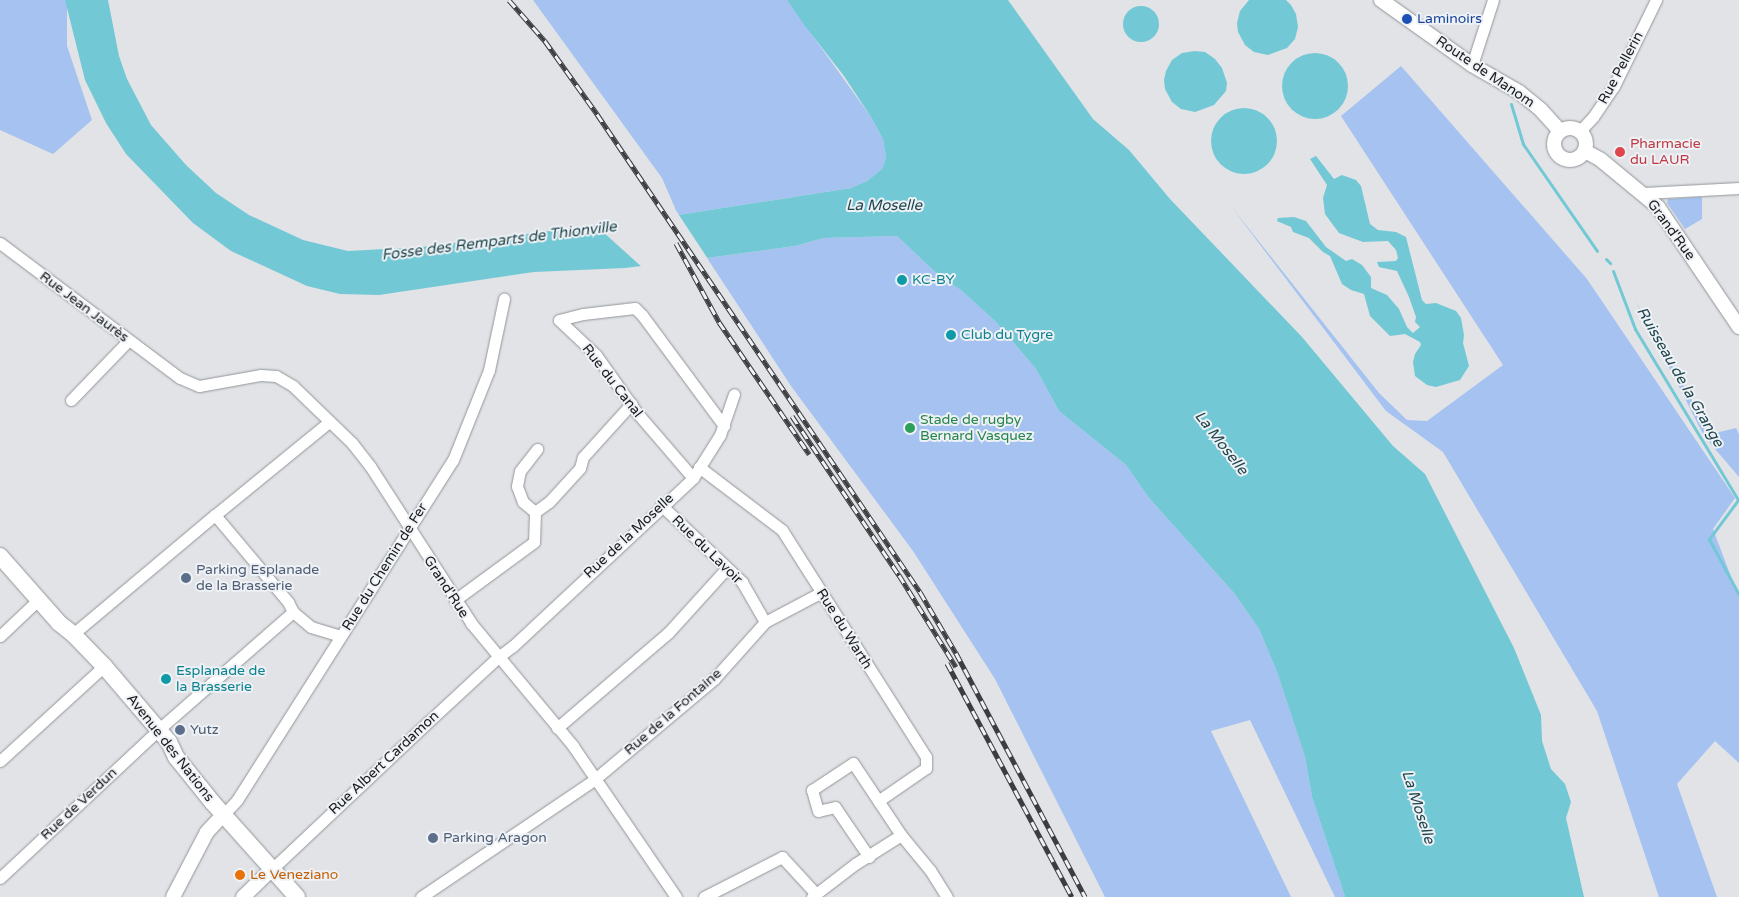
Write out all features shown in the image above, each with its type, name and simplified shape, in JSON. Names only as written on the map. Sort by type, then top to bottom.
[{"type":"main road","name":"Avenue des Nations","points":[[0,556],[59,623],[73,634],[104,666],[169,742],[176,757],[223,815],[298,897]]},
{"type":"street","name":"Route de Manom","points":[[1381,0],[1472,65],[1519,92],[1541,110],[1560,131]]},
{"type":"street","points":[[1472,65],[1493,0]]},
{"type":"street","name":"Rue Pellerin","points":[[1580,131],[1614,86],[1656,0]]},
{"type":"street","points":[[1570,128],[1580,131],[1586,140],[1584,151],[1572,160],[1558,155],[1554,145],[1560,131],[1570,128]]},
{"type":"street","name":"Grand'Rue","points":[[1584,151],[1601,160],[1644,193],[1658,207],[1739,327]]},
{"type":"street","points":[[1644,193],[1739,188]]},
{"type":"street","name":"Rue Jean Jaurès","points":[[1,246],[168,370]]},
{"type":"street","name":"Rue du Chemin de Fer","points":[[223,815],[237,800],[453,460],[488,370],[504,299]]},
{"type":"street","name":"Rue du Canal","points":[[693,478],[631,404],[596,355],[559,320],[583,314],[635,308],[642,314],[724,426]]},
{"type":"street","points":[[71,400],[129,340]]},
{"type":"street","name":"Grand'Rue","points":[[168,370],[199,386],[261,375],[276,376],[293,386],[352,443],[370,466],[455,600],[497,658],[557,728],[595,778],[676,897]]},
{"type":"street","name":"Rue de la Moselle","points":[[497,658],[514,646],[693,478],[724,426],[734,394]]},
{"type":"street","points":[[535,512],[549,502],[580,468],[583,457],[631,404]]},
{"type":"street","points":[[73,634],[329,422]]},
{"type":"street","points":[[535,512],[523,502],[517,486],[520,471],[537,449]]},
{"type":"street","name":"Rue du Warth","points":[[699,467],[782,530],[926,757],[926,768],[878,801]]},
{"type":"street","name":"Rue du Lavoir","points":[[661,506],[742,582],[766,622]]},
{"type":"street","points":[[455,600],[534,542],[535,512]]},
{"type":"street","points":[[215,515],[288,602],[293,612],[311,627],[341,636]]},
{"type":"street","points":[[557,728],[668,633],[726,569]]},
{"type":"street","name":"Rue de la Fontaine","points":[[421,897],[595,778],[714,679],[766,622],[822,592]]},
{"type":"street","points":[[0,636],[38,600]]},
{"type":"street","points":[[158,730],[293,612]]},
{"type":"street","name":"Rue Albert Cardamon","points":[[272,869],[497,658]]},
{"type":"street","points":[[0,761],[104,666]]},
{"type":"street","name":"Rue de Verdun","points":[[0,878],[158,730]]},
{"type":"street","points":[[869,857],[835,807],[818,811],[812,790],[853,763],[901,835],[930,870],[947,897]]},
{"type":"street","points":[[173,897],[207,832],[223,815]]},
{"type":"street","points":[[704,897],[782,857],[814,896],[855,864],[869,857],[901,835]]},
{"type":"street","points":[[243,897],[272,869]]},
{"type":"shaded area","points":[[0,0],[67,0],[67,46],[92,120],[53,154],[0,130]]},
{"type":"shaded area","points":[[533,0],[787,0],[871,117],[883,139],[886,158],[882,169],[867,181],[851,188],[678,215],[662,178]]},
{"type":"shaded area","points":[[1401,66],[1587,279],[1735,498],[1713,529],[1739,598],[1739,763],[1715,741],[1677,784],[1717,897],[1659,897],[1597,711],[1443,452],[1386,411],[1230,205],[1379,393],[1407,420],[1427,421],[1503,365],[1341,116]]},
{"type":"shaded area","points":[[1702,197],[1702,219],[1685,229],[1667,203],[1668,199]]},
{"type":"shaded area","points":[[897,236],[934,271],[962,291],[996,322],[1036,369],[1059,411],[1126,465],[1149,498],[1234,593],[1259,629],[1277,672],[1305,757],[1312,797],[1345,897],[1335,897],[1250,720],[1211,731],[1291,897],[1105,897],[995,679],[913,551],[791,386],[707,258],[795,246],[824,238]]},
{"type":"shaded area","points":[[1635,300],[1711,434],[1736,428],[1739,434],[1739,477],[1704,436]]},
{"type":"water","points":[[65,0],[108,0],[119,56],[127,79],[151,125],[186,165],[216,193],[249,215],[303,240],[348,251],[421,247],[678,215],[851,188],[867,181],[882,169],[886,158],[883,139],[844,76],[787,0],[1008,0],[1093,119],[1129,150],[1170,199],[1302,337],[1393,446],[1425,474],[1514,648],[1541,715],[1542,741],[1551,769],[1565,784],[1571,802],[1566,818],[1584,897],[1345,897],[1312,797],[1305,757],[1277,672],[1259,629],[1234,593],[1149,498],[1126,465],[1059,411],[1036,369],[996,322],[962,291],[934,271],[897,236],[824,238],[795,246],[707,258],[625,268],[534,272],[379,295],[340,294],[307,286],[231,251],[193,223],[126,154],[106,123],[85,80]]},
{"type":"water","points":[[1249,0],[1286,0],[1291,5],[1296,14],[1298,27],[1295,39],[1287,48],[1268,55],[1254,52],[1245,45],[1238,32],[1237,23],[1240,11]]},
{"type":"water","points":[[1141,6],[1148,7],[1154,11],[1158,17],[1158,31],[1154,37],[1148,41],[1141,42],[1134,41],[1128,37],[1124,31],[1123,24],[1124,17],[1128,11],[1134,7]]},
{"type":"water","points":[[1205,52],[1215,59],[1222,68],[1227,83],[1226,91],[1214,105],[1195,112],[1181,109],[1172,102],[1165,89],[1164,80],[1172,60],[1182,53]]},
{"type":"water","points":[[1308,53],[1322,53],[1334,58],[1343,67],[1348,79],[1346,99],[1339,110],[1322,119],[1308,119],[1296,114],[1287,105],[1282,93],[1282,79],[1287,67],[1296,58]]},
{"type":"water","points":[[1237,108],[1251,108],[1263,113],[1272,122],[1277,134],[1275,154],[1268,165],[1251,174],[1237,174],[1225,169],[1216,160],[1211,148],[1211,134],[1216,122],[1225,113]]},
{"type":"water","points":[[1316,156],[1334,179],[1342,175],[1356,180],[1361,186],[1370,224],[1378,230],[1396,232],[1406,237],[1422,300],[1426,304],[1436,303],[1456,311],[1461,318],[1464,335],[1463,343],[1469,366],[1460,380],[1436,387],[1427,385],[1415,376],[1413,362],[1415,354],[1421,345],[1420,342],[1405,334],[1390,336],[1370,316],[1364,294],[1351,290],[1342,284],[1330,256],[1323,252],[1309,238],[1293,232],[1291,227],[1277,221],[1278,218],[1294,217],[1306,221],[1326,247],[1346,261],[1352,259],[1362,265],[1371,277],[1371,288],[1387,295],[1399,309],[1407,327],[1413,333],[1420,327],[1415,322],[1416,317],[1409,297],[1397,271],[1379,267],[1377,262],[1396,261],[1398,258],[1396,250],[1388,241],[1363,242],[1339,233],[1325,214],[1323,198],[1327,185],[1310,159]]},
{"type":"pier","points":[[677,212],[708,259],[643,268],[593,223]]},
{"type":"waterway","name":"Ruisseau de la Grange","points":[[1511,104],[1523,144],[1597,251]]},
{"type":"waterway","name":"Ruisseau de la Grange","points":[[1606,259],[1610,263]]},
{"type":"waterway","name":"Ruisseau de la Grange","points":[[1613,271],[1635,329],[1738,500],[1709,539],[1739,595]]},
{"type":"railway","points":[[509,0],[545,41],[597,114],[920,592],[956,653],[1085,897]]},
{"type":"railway","points":[[676,243],[719,322],[809,454]]},
{"type":"railway","points":[[792,416],[899,575],[956,667]]},
{"type":"railway","points":[[947,663],[1072,897]]},
{"type":"place","name":"Laminoirs","points":[[1407,19]]},
{"type":"place","name":"Pharmacie du LAUR","points":[[1620,152]]},
{"type":"place","name":"KC-BY","points":[[902,280]]},
{"type":"place","name":"Club du Tygre","points":[[951,335]]},
{"type":"place","name":"Stade de rugby Bernard Vasquez","points":[[910,428]]},
{"type":"place","name":"Parking Esplanade de la Brasserie","points":[[186,578]]},
{"type":"place","name":"Esplanade de la Brasserie","points":[[166,679]]},
{"type":"place","name":"Yutz","points":[[180,730]]},
{"type":"place","name":"Parking Aragon","points":[[433,838]]},
{"type":"place","name":"Le Veneziano","points":[[240,875]]},
{"type":"water label","name":"La Moselle","points":[[884,206]]},
{"type":"water label","name":"Fosse des Remparts de Thionville","points":[[499,241]]},
{"type":"water label","name":"La Moselle","points":[[1221,443]]},
{"type":"water label","name":"La Moselle","points":[[1418,807]]}]
